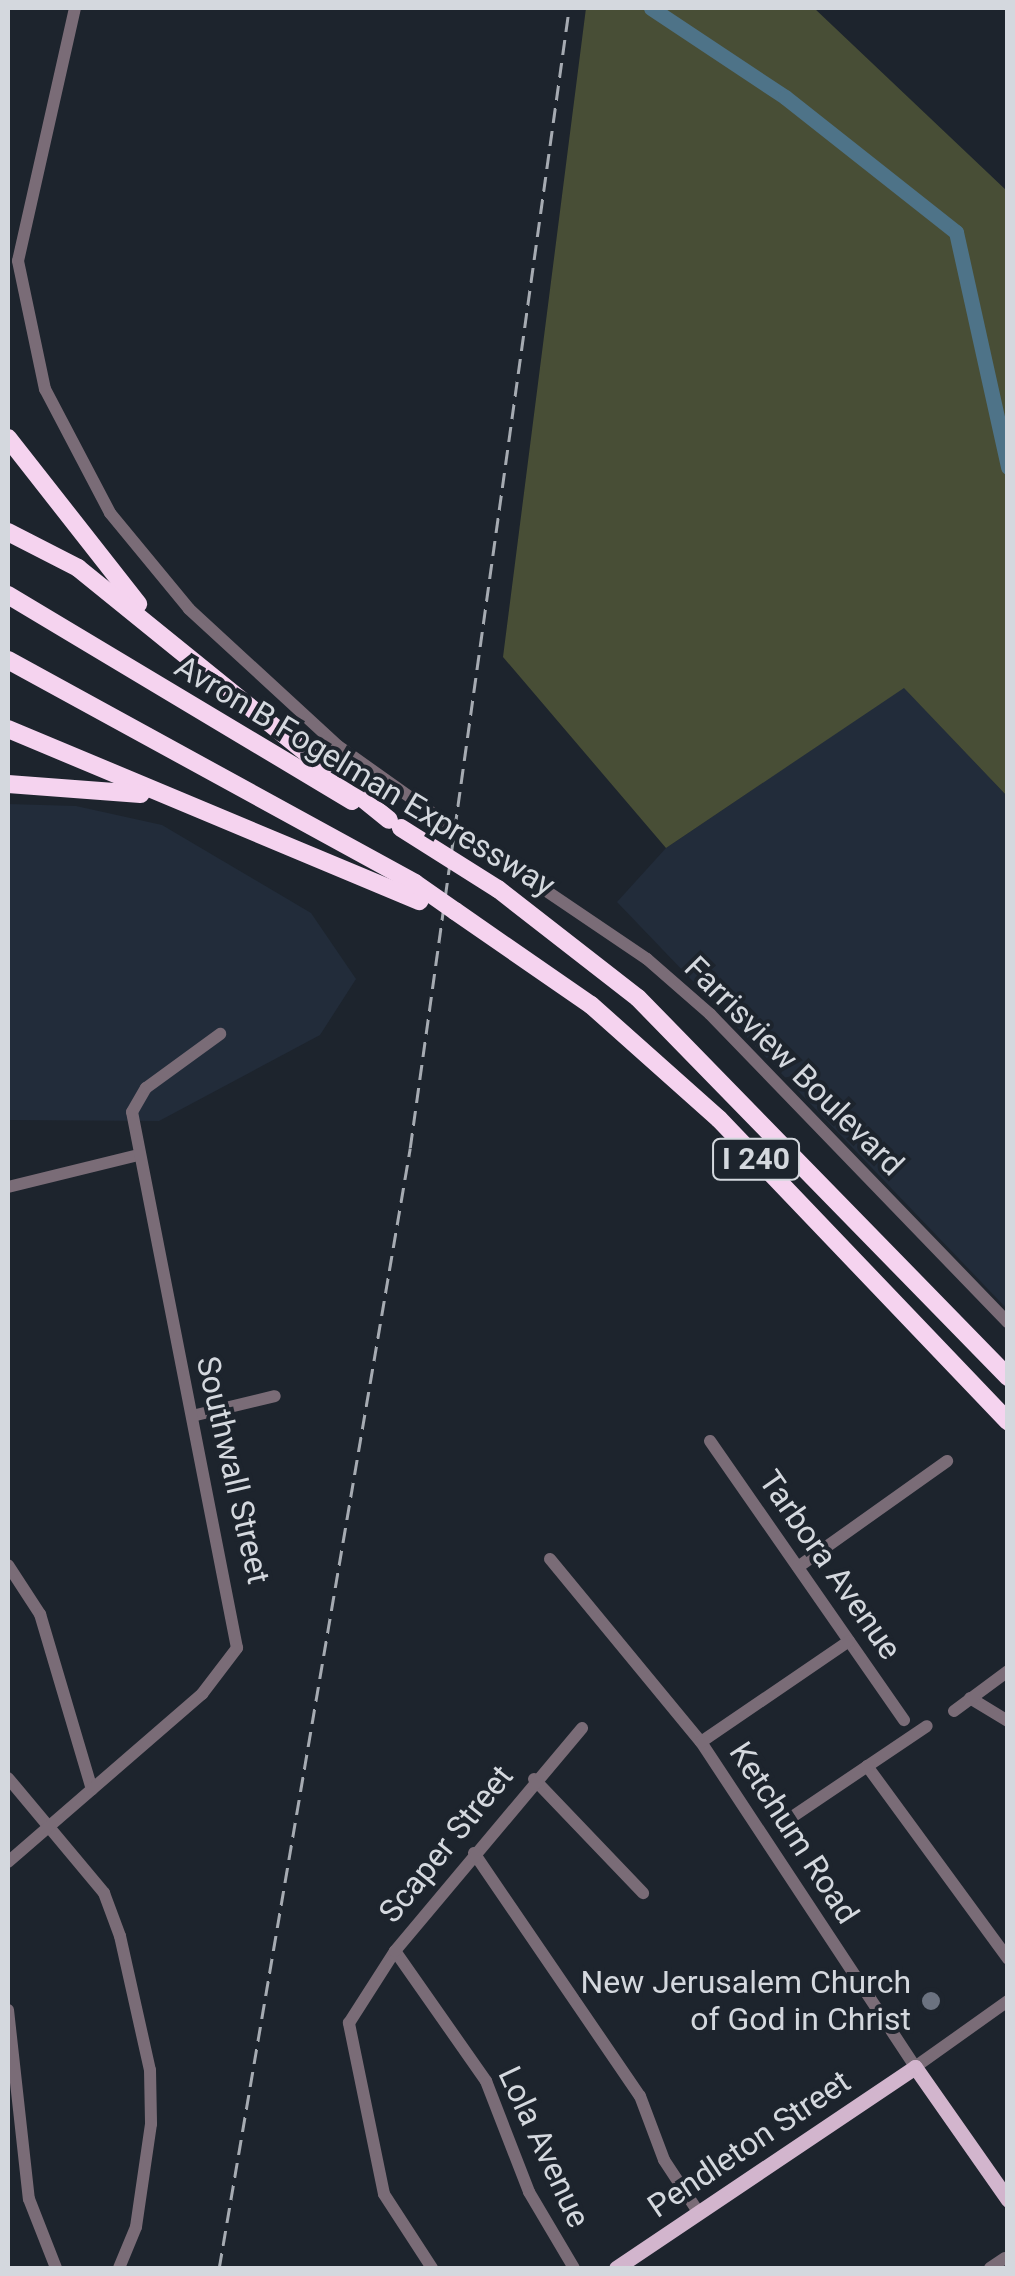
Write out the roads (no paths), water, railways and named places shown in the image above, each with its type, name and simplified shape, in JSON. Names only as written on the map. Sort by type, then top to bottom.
[{"type":"highway","points":[[8,438],[179,649]]},
{"type":"highway","points":[[8,532],[78,568],[395,824]]},
{"type":"highway","name":"Avron B Fogelman Expressway","points":[[8,594],[498,889],[638,998],[1008,1377]]},
{"type":"highway","name":"Avron B Fogelman Expressway","points":[[8,660],[456,911],[590,1005],[719,1119],[1008,1421]]},
{"type":"highway","points":[[8,732],[418,892]]},
{"type":"highway","points":[[8,784],[72,782],[186,804]]},
{"type":"main road","name":"Ketchum Road","points":[[914,2067],[1008,2200]]},
{"type":"main road","name":"Pendleton Street","points":[[616,2268],[914,2067]]},
{"type":"street","name":"Farrisview Boulevard","points":[[75,8],[18,279],[29,345],[78,458],[136,548],[211,632],[338,746],[647,959],[710,1014],[1008,1323]]},
{"type":"street","name":"Southwall Street","points":[[8,1862],[202,1694],[237,1648],[192,1416],[134,1156],[132,1112],[146,1088],[220,1034]]},
{"type":"street","points":[[8,1187],[134,1156]]},
{"type":"street","points":[[192,1416],[275,1396]]},
{"type":"street","name":"Tarbora Avenue","points":[[710,1441],[904,1720]]},
{"type":"street","points":[[798,1566],[947,1461]]},
{"type":"street","name":"Ketchum Road","points":[[550,1559],[701,1742],[914,2067]]},
{"type":"street","points":[[8,1565],[40,1614],[92,1790]]},
{"type":"street","points":[[701,1742],[849,1640]]},
{"type":"street","points":[[954,1711],[1008,1670]]},
{"type":"street","points":[[970,1698],[1008,1720]]},
{"type":"street","points":[[789,1819],[927,1726]]},
{"type":"street","name":"Scaper Street","points":[[432,2268],[397,2223],[370,2144],[348,2038],[359,2001],[395,1951],[534,1779],[582,1728]]},
{"type":"street","points":[[868,1766],[1008,1959]]},
{"type":"street","points":[[8,1778],[104,1892],[150,2070],[136,2227],[119,2268]]},
{"type":"street","points":[[534,1779],[643,1893]]},
{"type":"street","points":[[474,1853],[640,2096],[664,2160],[697,2210]]},
{"type":"street","name":"Lola Avenue","points":[[395,1951],[486,2082],[529,2192],[574,2268]]},
{"type":"street","points":[[914,2067],[1008,2001]]},
{"type":"street","points":[[8,2010],[29,2199],[56,2268]]},
{"type":"street","points":[[990,2268],[1005,2258]]},
{"type":"waterway","points":[[651,8],[785,97],[956,232],[1008,467]]},
{"type":"railway","points":[[219,2268],[410,1148],[569,8]]},
{"type":"place","name":"New Jerusalem Church of God in Christ","points":[[931,2001]]}]
